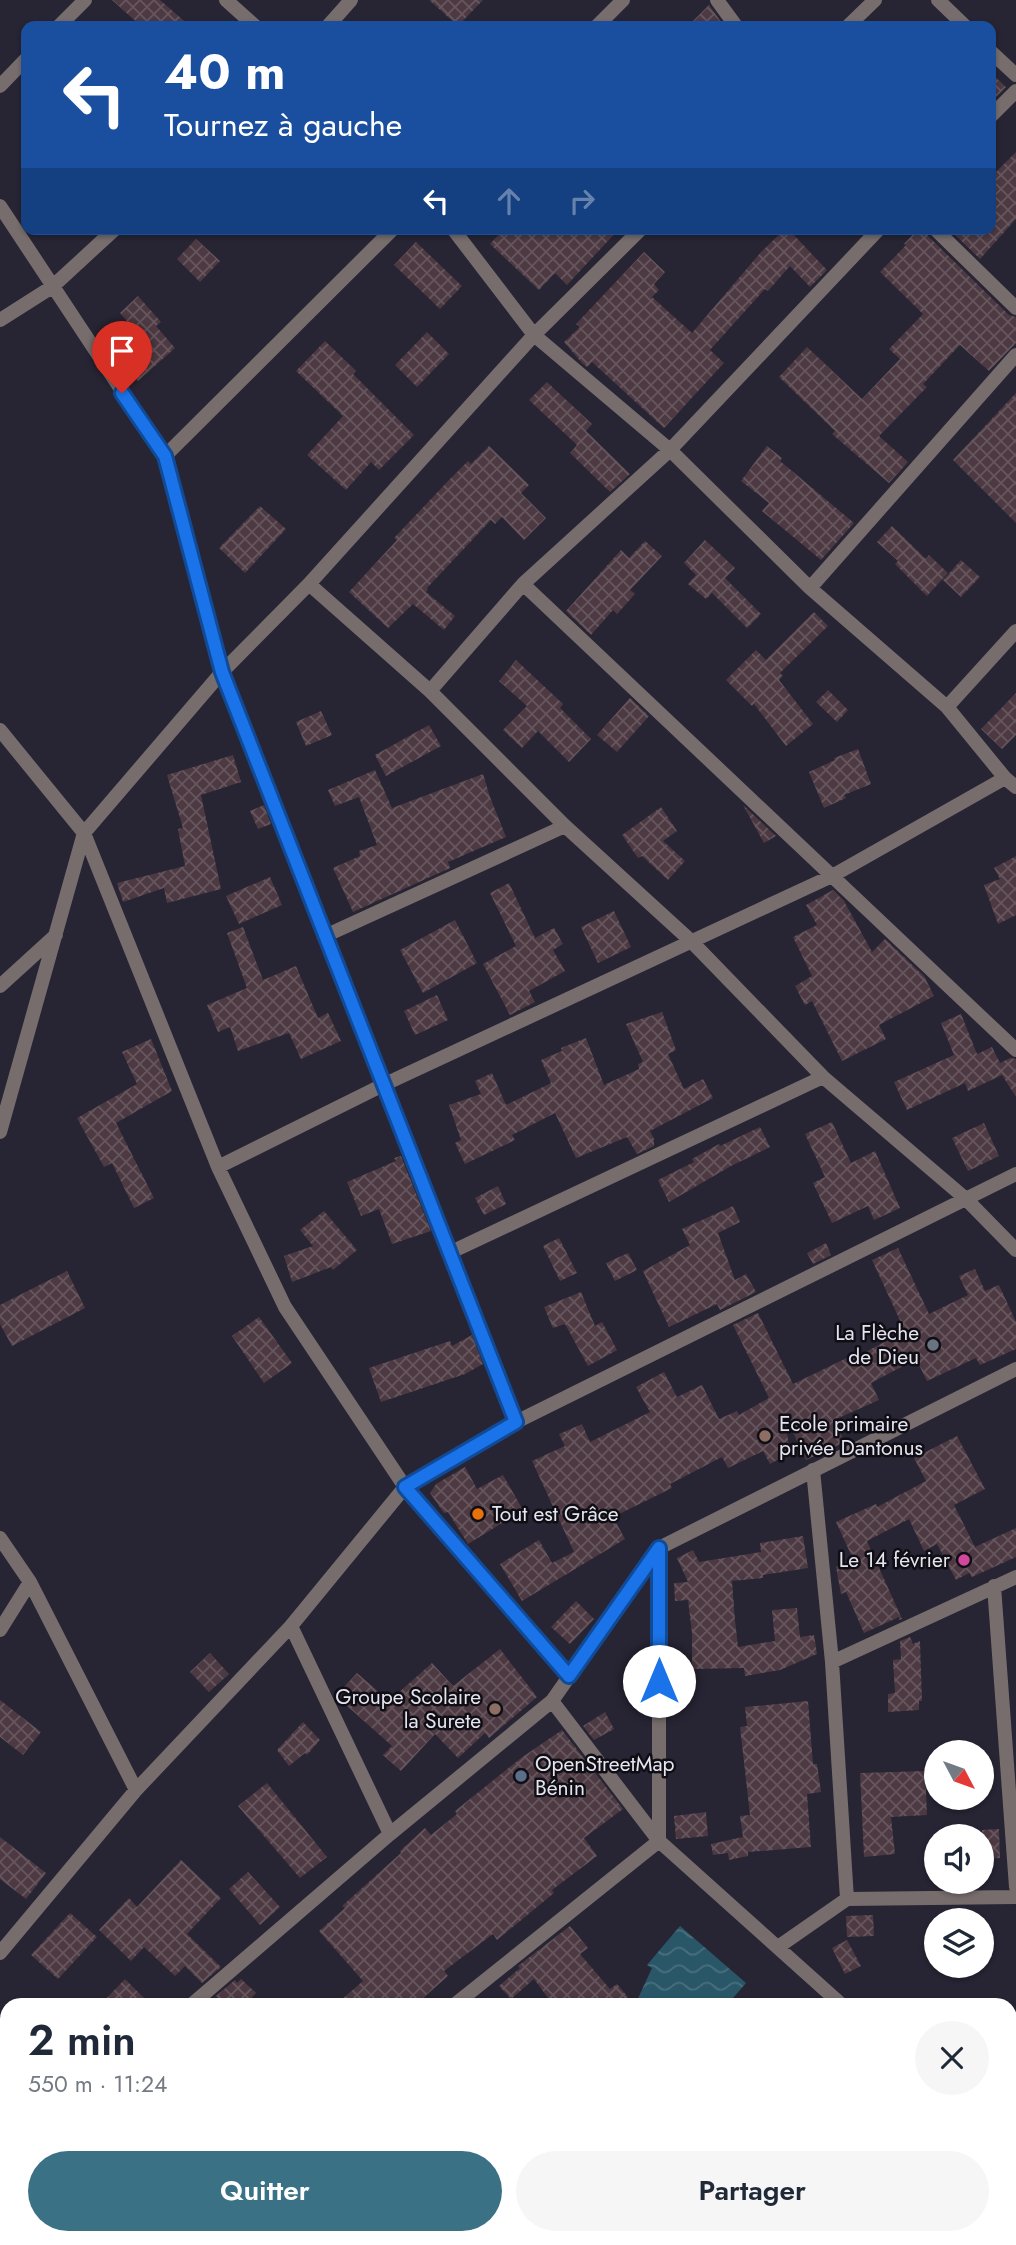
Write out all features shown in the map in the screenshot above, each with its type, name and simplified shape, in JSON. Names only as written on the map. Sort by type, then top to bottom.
[{"type":"street","points":[[64,21],[85,0]]},
{"type":"street","points":[[226,0],[249,21]]},
{"type":"street","points":[[332,21],[351,0]]},
{"type":"street","points":[[602,21],[623,0]]},
{"type":"street","points":[[717,0],[732,21]]},
{"type":"street","points":[[853,21],[875,0]]},
{"type":"street","points":[[938,0],[960,21]]},
{"type":"street","points":[[996,57],[1016,75]]},
{"type":"street","points":[[0,86],[21,64]]},
{"type":"street","points":[[996,111],[1016,91]]},
{"type":"street","points":[[0,206],[165,456],[222,672],[516,1422]]},
{"type":"street","points":[[0,320],[52,287],[108,235]]},
{"type":"street","points":[[165,456],[387,235]]},
{"type":"street","points":[[219,1167],[383,1085],[832,876],[1011,783],[947,707],[810,588],[670,450],[534,335],[458,235]]},
{"type":"street","points":[[0,1132],[84,833],[222,672],[309,584],[534,335],[635,235]]},
{"type":"street","points":[[430,691],[523,584],[670,450],[873,235]]},
{"type":"street","points":[[941,235],[1016,308]]},
{"type":"street","points":[[810,588],[1016,355]]},
{"type":"street","points":[[309,584],[430,691],[565,827],[691,941],[823,1077],[966,1199],[1016,1250]]},
{"type":"street","points":[[523,584],[1016,1050]]},
{"type":"street","points":[[947,707],[1016,631]]},
{"type":"street","points":[[0,730],[84,833],[219,1167],[285,1307],[405,1487],[569,1676]]},
{"type":"street","points":[[327,935],[565,827]]},
{"type":"street","points":[[0,986],[57,934]]},
{"type":"street","points":[[449,1253],[823,1077]]},
{"type":"street","points":[[0,1953],[136,1790],[291,1626],[405,1487],[516,1422],[1016,1174]]},
{"type":"street","points":[[199,1998],[390,1834],[552,1701],[659,1548],[1016,1369]]},
{"type":"street","points":[[813,1470],[832,1662],[847,1899]]},
{"type":"street","points":[[0,1538],[30,1582],[136,1790]]},
{"type":"street","points":[[659,1548],[659,1841]]},
{"type":"street","points":[[832,1662],[1016,1577]]},
{"type":"street","points":[[0,1630],[30,1582]]},
{"type":"street","points":[[995,1586],[1016,1887]]},
{"type":"street","points":[[291,1626],[390,1834]]},
{"type":"street","points":[[552,1701],[659,1841],[834,1998]]},
{"type":"street","points":[[463,1998],[659,1841]]},
{"type":"street","points":[[778,1947],[847,1899],[1016,1897]]},
{"type":"water","points":[[680,1926],[746,1983],[733,1998],[638,1998],[652,1968],[647,1965]]},
{"type":"building","points":[[112,0],[160,0],[184,21],[135,21]]},
{"type":"building","points":[[429,0],[483,0],[463,21],[452,21]]},
{"type":"building","points":[[709,5],[720,21],[693,21]]},
{"type":"building","points":[[996,78],[1006,87],[996,97]]},
{"type":"building","points":[[1016,152],[1016,219],[980,259],[955,235],[996,235],[996,172]]},
{"type":"building","points":[[498,235],[613,235],[567,285],[555,273],[539,290],[490,244]]},
{"type":"building","points":[[779,235],[794,235],[827,270],[810,287],[790,266],[768,291],[765,289],[710,350],[724,363],[664,428],[592,362],[587,367],[582,363],[564,342],[580,327],[576,324],[644,252],[665,272],[654,284],[659,290],[652,297],[692,333]]},
{"type":"building","points":[[912,235],[928,235],[1009,315],[1016,317],[1016,343],[989,371],[960,345],[923,384],[927,387],[879,436],[908,462],[889,483],[832,434],[835,431],[779,377],[807,347],[862,399],[900,359],[889,349],[923,314],[880,272],[906,245],[904,244]]},
{"type":"building","points":[[196,239],[220,261],[200,282],[177,259]]},
{"type":"building","points":[[416,242],[462,286],[440,309],[394,265]]},
{"type":"building","points":[[138,296],[161,322],[156,326],[175,348],[138,381],[120,362],[144,341],[120,313]]},
{"type":"building","points":[[427,332],[449,354],[417,387],[395,365]]},
{"type":"building","points":[[325,341],[356,371],[353,374],[414,435],[379,470],[371,462],[346,490],[307,455],[343,416],[296,371]]},
{"type":"building","points":[[547,382],[592,424],[586,431],[630,474],[610,492],[570,453],[577,445],[529,400]]},
{"type":"building","points":[[1016,393],[1016,523],[953,460]]},
{"type":"building","points":[[489,446],[529,485],[521,493],[546,518],[524,540],[502,517],[495,524],[491,520],[427,588],[426,592],[455,616],[444,630],[413,604],[388,628],[349,592],[397,540],[394,538],[449,480],[468,461],[471,464]]},
{"type":"building","points":[[767,446],[782,458],[780,461],[854,523],[821,560],[762,511],[769,503],[741,481]]},
{"type":"building","points":[[260,506],[286,529],[245,573],[219,548]]},
{"type":"building","points":[[892,526],[926,559],[929,555],[948,573],[927,596],[895,564],[898,561],[877,542]]},
{"type":"building","points":[[705,540],[735,568],[725,578],[761,614],[747,628],[712,593],[706,599],[688,584],[696,575],[684,563]]},
{"type":"building","points":[[645,541],[662,556],[630,590],[635,594],[617,614],[613,610],[591,635],[566,611],[621,550],[629,558]]},
{"type":"building","points":[[961,560],[980,577],[961,597],[943,580]]},
{"type":"building","points":[[814,612],[828,626],[780,673],[783,676],[779,680],[813,724],[786,746],[754,704],[752,706],[726,680],[756,650],[766,660]]},
{"type":"building","points":[[516,660],[563,704],[560,708],[591,739],[569,762],[538,731],[522,748],[503,730],[527,706],[499,681]]},
{"type":"building","points":[[828,690],[848,710],[837,722],[816,702]]},
{"type":"building","points":[[1016,693],[1016,735],[1002,749],[981,729]]},
{"type":"building","points":[[630,698],[649,716],[617,752],[597,735]]},
{"type":"building","points":[[321,711],[332,735],[306,746],[296,722]]},
{"type":"building","points":[[429,725],[441,746],[386,776],[375,755]]},
{"type":"building","points":[[858,749],[871,784],[844,795],[846,798],[824,808],[809,772]]},
{"type":"building","points":[[233,755],[241,782],[201,795],[221,889],[167,903],[164,888],[123,902],[117,883],[185,866],[178,829],[183,828],[167,775]]},
{"type":"building","points":[[375,770],[392,808],[483,774],[506,837],[448,862],[450,868],[353,912],[333,868],[360,856],[359,851],[377,845],[359,797],[335,806],[328,790]]},
{"type":"building","points":[[264,805],[271,824],[258,829],[250,811]]},
{"type":"building","points":[[743,805],[776,836],[764,843]]},
{"type":"building","points":[[661,807],[677,831],[663,841],[685,861],[668,880],[642,856],[638,858],[622,835]]},
{"type":"building","points":[[1016,856],[1016,915],[998,924],[984,885],[1000,879],[994,868]]},
{"type":"building","points":[[270,877],[282,905],[239,924],[226,896]]},
{"type":"building","points":[[509,883],[535,938],[554,928],[563,944],[553,950],[565,971],[529,991],[535,1002],[510,1015],[483,964],[516,946],[490,893]]},
{"type":"building","points":[[833,890],[844,901],[872,952],[885,939],[924,976],[934,996],[879,1025],[886,1039],[842,1061],[812,1001],[805,1005],[795,986],[812,976],[793,937],[817,925],[806,905]]},
{"type":"building","points":[[614,911],[631,947],[598,963],[581,927]]},
{"type":"building","points":[[455,920],[477,963],[423,993],[400,950]]},
{"type":"building","points":[[243,927],[263,980],[296,966],[318,1018],[328,1013],[341,1041],[301,1059],[289,1033],[238,1051],[230,1027],[218,1032],[207,1005],[247,988],[227,933]]},
{"type":"building","points":[[437,995],[448,1020],[415,1035],[404,1011]]},
{"type":"building","points":[[662,1012],[676,1050],[668,1054],[684,1089],[703,1079],[713,1098],[650,1131],[654,1146],[637,1154],[627,1137],[576,1158],[555,1113],[512,1135],[515,1140],[465,1164],[455,1143],[461,1140],[449,1105],[481,1094],[475,1081],[492,1073],[506,1105],[551,1083],[541,1060],[586,1038],[604,1085],[639,1069],[638,1064],[643,1062],[626,1024]]},
{"type":"building","points":[[961,1014],[977,1054],[992,1047],[1000,1063],[1010,1058],[1016,1059],[1016,1097],[1002,1075],[968,1091],[965,1083],[907,1110],[894,1082],[954,1055],[941,1023]]},
{"type":"building","points":[[151,1039],[172,1091],[116,1123],[154,1198],[134,1208],[112,1163],[104,1167],[77,1118],[137,1084],[122,1052]]},
{"type":"building","points":[[832,1122],[851,1163],[875,1151],[900,1208],[874,1220],[868,1206],[832,1223],[813,1183],[825,1177],[805,1134]]},
{"type":"building","points":[[984,1123],[999,1156],[968,1171],[952,1138]]},
{"type":"building","points":[[760,1127],[770,1147],[669,1202],[658,1180],[694,1162],[692,1159],[719,1144],[720,1146]]},
{"type":"building","points":[[401,1156],[431,1231],[392,1244],[379,1209],[361,1216],[347,1182],[396,1161],[394,1158]]},
{"type":"building","points":[[498,1186],[506,1204],[484,1215],[475,1198]]},
{"type":"building","points":[[733,1206],[740,1222],[718,1233],[735,1280],[746,1274],[756,1292],[720,1310],[717,1304],[669,1327],[643,1271],[690,1245],[682,1229]]},
{"type":"building","points":[[324,1211],[357,1250],[333,1270],[331,1267],[292,1282],[284,1256],[313,1246],[300,1230]]},
{"type":"building","points":[[559,1238],[577,1273],[560,1281],[543,1246]]},
{"type":"building","points":[[826,1243],[831,1255],[813,1264],[807,1253]]},
{"type":"building","points":[[898,1248],[929,1314],[968,1295],[959,1276],[975,1269],[985,1291],[999,1285],[1016,1322],[1016,1349],[980,1365],[976,1358],[927,1381],[916,1359],[871,1383],[879,1400],[834,1420],[845,1442],[806,1460],[784,1413],[790,1453],[770,1464],[763,1451],[728,1468],[722,1457],[670,1484],[672,1488],[613,1517],[625,1539],[522,1601],[500,1564],[539,1540],[552,1563],[574,1552],[532,1461],[565,1446],[559,1434],[582,1424],[590,1442],[650,1412],[636,1387],[664,1372],[677,1397],[702,1385],[719,1419],[737,1411],[739,1415],[769,1398],[733,1325],[758,1313],[793,1384],[857,1353],[858,1356],[903,1332],[872,1260]]},
{"type":"building","points":[[628,1253],[637,1270],[615,1281],[606,1263]]},
{"type":"building","points":[[67,1271],[85,1308],[12,1346],[0,1324],[0,1305]]},
{"type":"building","points":[[581,1292],[595,1326],[602,1322],[617,1350],[588,1366],[565,1324],[553,1328],[544,1307]]},
{"type":"building","points":[[259,1317],[292,1363],[264,1383],[232,1336]]},
{"type":"building","points":[[472,1335],[483,1364],[465,1374],[381,1402],[369,1368],[450,1341],[452,1346]]},
{"type":"building","points":[[957,1436],[985,1489],[954,1505],[975,1547],[1016,1528],[1016,1557],[972,1577],[969,1573],[956,1580],[937,1544],[924,1551],[909,1519],[867,1541],[902,1619],[899,1620],[899,1617],[864,1633],[846,1592],[841,1594],[836,1567],[853,1559],[836,1522],[876,1504],[877,1507],[926,1481],[914,1458]]},
{"type":"building","points":[[465,1467],[477,1489],[503,1475],[523,1510],[468,1544],[448,1512],[444,1513],[430,1493],[436,1484]]},
{"type":"building","points":[[803,1536],[808,1568],[763,1575],[763,1578],[732,1581],[738,1647],[775,1641],[772,1610],[797,1608],[800,1637],[814,1635],[817,1654],[780,1670],[745,1676],[744,1668],[692,1669],[688,1600],[675,1601],[674,1583],[688,1582],[677,1558],[693,1550],[699,1562],[761,1552],[760,1543]]},
{"type":"building","points":[[576,1601],[594,1619],[570,1644],[551,1627]]},
{"type":"building","points":[[910,1637],[913,1644],[920,1641],[922,1701],[919,1701],[919,1710],[888,1712],[888,1694],[895,1693],[893,1660],[901,1659],[900,1641]]},
{"type":"building","points":[[500,1649],[537,1697],[489,1738],[485,1733],[458,1758],[435,1734],[401,1771],[383,1755],[392,1746],[336,1696],[357,1673],[389,1701],[432,1663],[453,1686]]},
{"type":"building","points":[[210,1653],[229,1674],[209,1692],[190,1672]]},
{"type":"building","points":[[0,1700],[41,1732],[23,1755],[0,1737]]},
{"type":"building","points":[[808,1701],[813,1764],[817,1764],[821,1792],[807,1794],[811,1847],[748,1852],[748,1856],[729,1860],[728,1853],[713,1855],[711,1844],[743,1837],[740,1816],[750,1815],[740,1727],[747,1726],[745,1707]]},
{"type":"building","points":[[605,1712],[614,1729],[594,1740],[583,1726]]},
{"type":"building","points":[[303,1722],[320,1740],[307,1755],[305,1753],[289,1766],[277,1750]]},
{"type":"building","points":[[562,1730],[623,1809],[584,1838],[597,1856],[552,1890],[554,1893],[497,1940],[493,1934],[444,1971],[448,1976],[423,1998],[343,1998],[363,1981],[319,1931],[425,1828],[431,1835],[457,1814],[455,1811],[521,1758]]},
{"type":"building","points":[[924,1771],[924,1810],[927,1810],[927,1815],[891,1817],[895,1854],[864,1857],[860,1773]]},
{"type":"building","points":[[267,1783],[327,1857],[300,1878],[238,1806]]},
{"type":"building","points":[[706,1812],[708,1836],[676,1839],[674,1816]]},
{"type":"building","points":[[994,1829],[999,1829],[1000,1858],[994,1858]]},
{"type":"building","points":[[0,1837],[46,1873],[26,1899],[0,1879]]},
{"type":"building","points":[[181,1860],[221,1898],[187,1934],[221,1967],[202,1983],[185,1966],[175,1976],[144,1947],[131,1961],[99,1930],[129,1898],[137,1907]]},
{"type":"building","points":[[248,1872],[280,1907],[260,1925],[229,1889]]},
{"type":"building","points":[[70,1913],[97,1937],[58,1979],[31,1955]]},
{"type":"building","points":[[873,1915],[874,1936],[847,1937],[846,1916]]},
{"type":"building","points":[[570,1926],[588,1948],[580,1954],[610,1989],[617,1984],[628,1997],[548,1998],[534,1979],[510,1998],[499,1986],[520,1968],[518,1966]]},
{"type":"building","points":[[847,1940],[861,1966],[845,1974],[832,1948]]},
{"type":"building","points":[[125,1979],[144,1998],[107,1998]]},
{"type":"building","points":[[241,1979],[256,1993],[251,1998],[216,1996],[235,1980],[237,1983]]},
{"type":"place","name":"La Flèche de Dieu","points":[[933,1345]]},
{"type":"place","name":"Ecole primaire privée Dantonus","points":[[765,1436]]},
{"type":"place","name":"Tout est Grâce","points":[[478,1514]]},
{"type":"place","name":"Le 14 février","points":[[964,1560]]},
{"type":"place","name":"Groupe Scolaire la Surete","points":[[495,1709]]},
{"type":"place","name":"OpenStreetMap Bénin","points":[[521,1776]]},
{"type":"route","points":[[122,393],[165,456],[222,672],[516,1422],[405,1487],[569,1676],[659,1548],[659,1681]]}]
